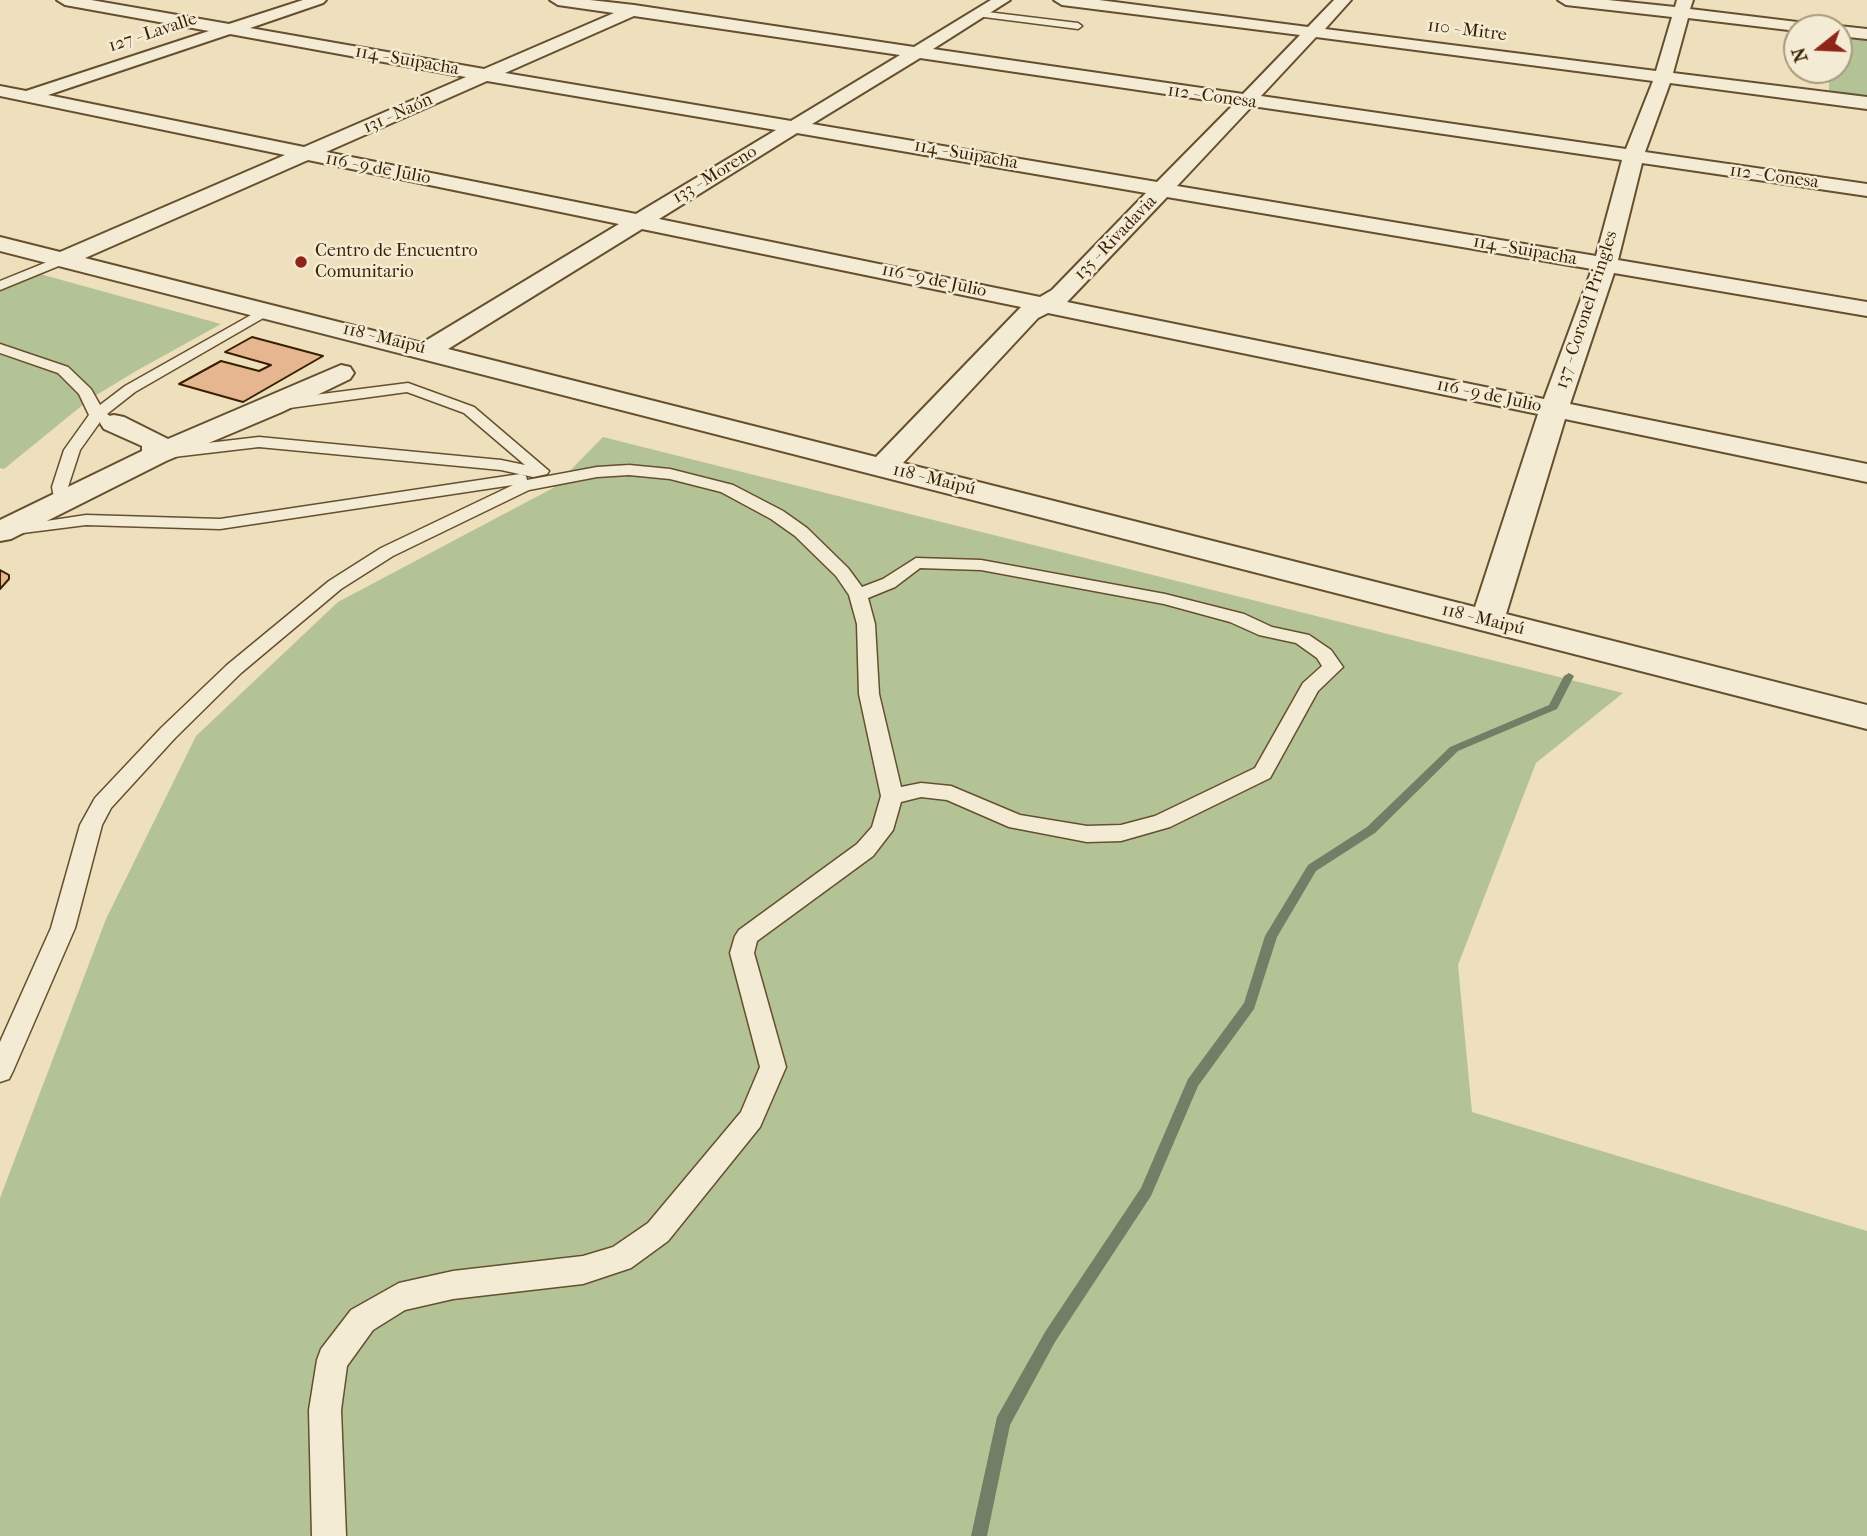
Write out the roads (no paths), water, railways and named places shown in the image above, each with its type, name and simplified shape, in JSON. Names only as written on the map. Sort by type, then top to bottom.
[{"type":"street","name":"114 - Suipacha","points":[[65,0],[486,75],[1867,309]]},
{"type":"street","name":"127 - Lavalle","points":[[0,106],[318,0]]},
{"type":"street","name":"112 - Conesa","points":[[558,0],[913,54],[1867,190]]},
{"type":"street","name":"131 - Naón","points":[[62,260],[657,0]]},
{"type":"street","name":"133 - Moreno","points":[[429,351],[1002,0]]},
{"type":"street","name":"110 - Mitre","points":[[1062,0],[1867,103]]},
{"type":"street","name":"135 - Rivadavia","points":[[883,467],[1029,313],[1061,295],[1343,0]]},
{"type":"street","points":[[1566,0],[1683,6],[1783,23]]},
{"type":"street","name":"137 - Coronel Pringles","points":[[1487,621],[1554,410],[1605,265],[1633,157],[1663,77],[1683,6]]},
{"type":"street","name":"116 - 9 de Julio","points":[[0,91],[1867,473]]},
{"type":"street","name":"118 - Maipú","points":[[0,244],[1867,717]]},
{"type":"street","points":[[1,532],[156,454],[272,406],[341,373]]},
{"type":"street","points":[[105,419],[139,432],[156,442],[156,454]]},
{"type":"lane","points":[[979,14],[1078,26]]},
{"type":"lane","points":[[0,286],[62,260]]},
{"type":"lane","points":[[61,500],[60,487],[72,450],[105,419],[130,389],[267,310]]},
{"type":"lane","points":[[0,348],[63,370],[86,392],[105,419]]},
{"type":"lane","points":[[272,406],[408,387],[469,410],[548,477]]},
{"type":"lane","points":[[156,454],[259,442],[501,465],[548,477]]},
{"type":"lane","points":[[1,532],[86,520],[220,524],[548,477],[629,470],[670,474],[727,488],[747,496],[801,532],[842,572],[858,595],[866,624],[869,694],[892,796],[882,830],[866,850],[747,936],[742,953],[773,1067],[751,1119],[658,1232],[621,1258],[583,1270],[453,1285],[399,1297],[362,1320],[332,1360],[325,1410],[328,1536]]},
{"type":"lane","points":[[0,1071],[63,928],[91,825],[103,803],[168,733],[234,669],[335,585],[387,552],[500,495],[548,477]]},
{"type":"lane","points":[[858,595],[889,583],[916,563],[981,565],[1165,599],[1237,618],[1266,631],[1302,639],[1324,654],[1334,667],[1310,687],[1263,773],[1162,822],[1121,833],[1087,834],[1017,822],[951,793],[921,790],[892,796]]},
{"type":"waterway","points":[[979,1536],[1003,1423],[1050,1337],[1146,1192],[1193,1083],[1250,1005],[1271,936],[1312,868],[1371,830],[1454,749],[1553,707],[1569,676]]},
{"type":"place","name":"Centro de Encuentro Comunitario","points":[[301,262]]}]
